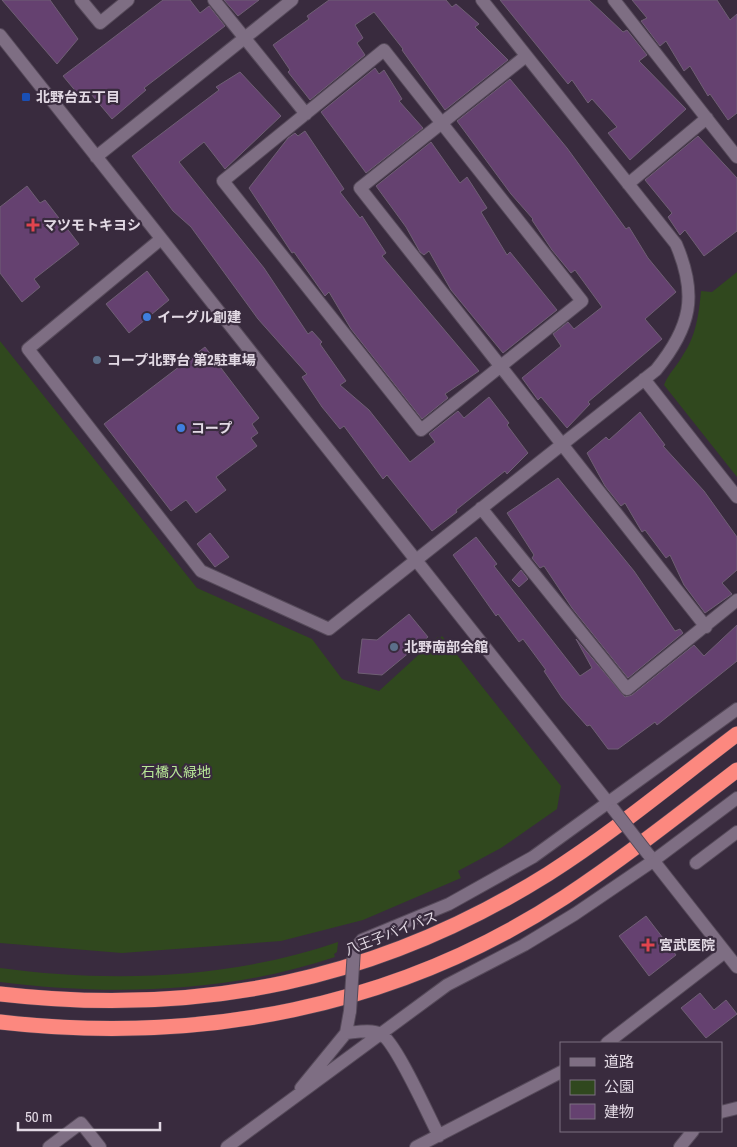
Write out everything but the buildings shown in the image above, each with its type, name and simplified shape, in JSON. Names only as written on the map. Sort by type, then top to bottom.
[{"type":"highway","name":"八王子バイパス","points":[[0,994],[86,1001],[175,1000],[233,993],[286,983],[372,959],[465,920],[549,873],[651,800],[737,734]]},
{"type":"highway","points":[[0,1022],[86,1029],[176,1028],[290,1011],[380,986],[479,946],[564,898],[737,770]]},
{"type":"street","points":[[81,0],[100,23],[128,0]]},
{"type":"street","points":[[214,0],[306,114]]},
{"type":"street","points":[[96,156],[292,0]]},
{"type":"street","points":[[161,239],[28,349],[201,571],[329,629],[656,370],[675,347],[686,319],[689,293],[684,264],[676,244],[482,0]]},
{"type":"street","points":[[614,0],[737,157]]},
{"type":"street","points":[[0,35],[737,967]]},
{"type":"street","points":[[384,50],[582,301],[421,430],[223,181],[306,114],[384,50]]},
{"type":"street","points":[[526,56],[360,188],[563,443],[706,627]]},
{"type":"street","points":[[628,184],[706,118]]},
{"type":"street","points":[[644,379],[737,496]]},
{"type":"street","points":[[481,508],[627,689],[737,600]]},
{"type":"street","points":[[295,1096],[346,1033],[350,1011],[354,950],[362,940],[449,904],[533,857],[611,806],[737,709]]},
{"type":"street","points":[[227,1147],[447,985],[524,945],[737,798]]},
{"type":"street","points":[[696,863],[737,832]]},
{"type":"street","points":[[608,1042],[725,952]]},
{"type":"street","points":[[346,1033],[374,1031],[382,1034],[393,1048],[439,1136]]},
{"type":"street","points":[[416,1147],[560,1073]]},
{"type":"street","points":[[722,1112],[737,1108]]},
{"type":"street","points":[[49,1147],[81,1123],[100,1147]]},
{"type":"street","points":[[680,1147],[692,1132]]},
{"type":"green space","points":[[737,272],[737,477],[664,385],[691,340],[698,316],[701,291],[712,292]]},
{"type":"green space","name":"石橋入緑地","points":[[0,341],[197,588],[312,639],[342,679],[379,691],[438,637],[439,639],[442,636],[561,786],[557,809],[501,848],[458,871],[461,878],[363,920],[281,941],[122,953],[0,943]]},
{"type":"green space","points":[[338,942],[337,952],[334,954],[335,957],[253,978],[211,984],[127,990],[84,989],[0,982],[0,968],[42,973],[85,975],[170,975],[256,964]]},
{"type":"place","name":"北野台五丁目","points":[[26,97]]},
{"type":"place","name":"マツモトキヨシ","points":[[33,225]]},
{"type":"place","name":"イーグル創建","points":[[147,317]]},
{"type":"place","name":"コープ北野台 第2駐車場","points":[[97,360]]},
{"type":"place","name":"コープ","points":[[181,428]]},
{"type":"place","name":"北野南部会館","points":[[394,647]]},
{"type":"place","name":"宮武医院","points":[[648,945]]}]
